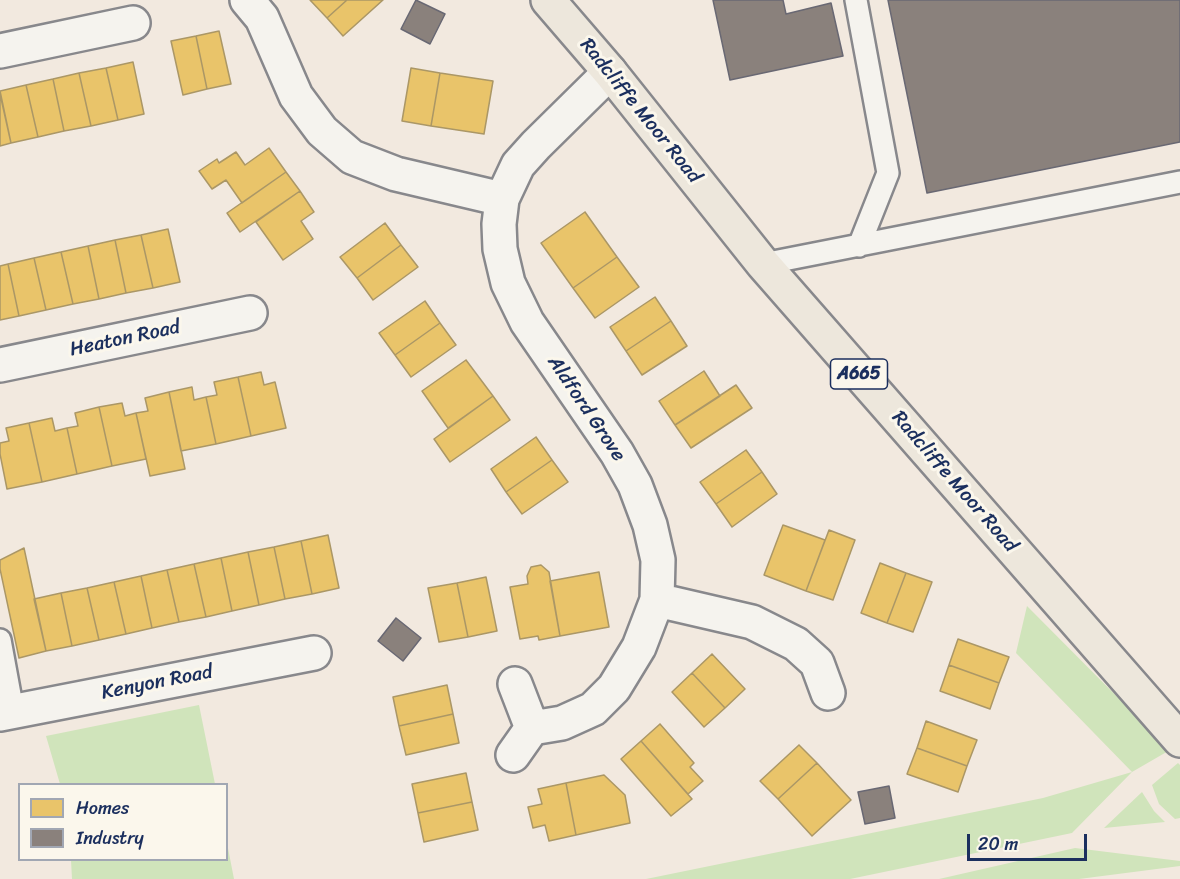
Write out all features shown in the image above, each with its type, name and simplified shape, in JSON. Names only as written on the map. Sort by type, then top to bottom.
[{"type":"main road","name":"Radcliffe Moor Road","points":[[548,0],[610,72],[763,264],[1180,740]]},
{"type":"street","points":[[248,0],[261,18],[296,96],[322,131],[352,157],[396,174],[502,199]]},
{"type":"street","points":[[0,51],[133,23]]},
{"type":"street","name":"Aldford Grove","points":[[532,728],[562,723],[593,709],[614,688],[639,647],[657,600],[658,560],[650,525],[635,485],[617,453],[527,322],[508,283],[500,249],[499,224],[502,199],[518,165],[610,72]]},
{"type":"street","name":"Heaton Road","points":[[0,365],[250,313]]},
{"type":"street","points":[[657,600],[752,622],[796,645],[817,663],[828,693]]},
{"type":"street","name":"Kenyon Road","points":[[7,713],[314,653]]},
{"type":"street","points":[[513,755],[532,728],[515,684]]},
{"type":"lane","points":[[856,0],[888,173],[859,246]]},
{"type":"lane","points":[[763,264],[1180,182]]},
{"type":"lane","points":[[0,640],[7,713]]},
{"type":"green space","points":[[1027,606],[1170,750],[1132,772],[1016,653]]},
{"type":"green space","points":[[199,705],[215,783],[60,783],[46,736]]},
{"type":"green space","points":[[1178,763],[1180,765],[1180,818],[1175,819],[1159,804],[1152,785]]},
{"type":"green space","points":[[1132,772],[1072,833],[850,879],[646,879],[1043,798]]},
{"type":"green space","points":[[1142,792],[1154,811],[1165,822],[1104,828]]},
{"type":"green space","points":[[228,848],[234,879],[72,879],[71,861],[228,861]]},
{"type":"green space","points":[[1075,848],[1180,861],[1180,866],[1079,879],[939,879]]},
{"type":"building: Homes","points":[[310,0],[347,0],[327,18]]},
{"type":"building: Homes","points":[[347,0],[383,0],[343,36],[327,18]]},
{"type":"building: Homes","points":[[219,31],[231,84],[207,89],[196,36]]},
{"type":"building: Homes","points":[[196,36],[207,89],[183,95],[171,41]]},
{"type":"building: Homes","points":[[133,62],[144,114],[118,120],[106,68]]},
{"type":"building: Homes","points":[[106,68],[118,120],[91,126],[79,73]]},
{"type":"building: Homes","points":[[411,68],[440,73],[431,126],[402,121]]},
{"type":"building: Homes","points":[[79,73],[91,126],[64,131],[53,79]]},
{"type":"building: Homes","points":[[440,73],[493,81],[484,134],[431,126]]},
{"type":"building: Homes","points":[[53,79],[64,131],[38,137],[26,85]]},
{"type":"building: Homes","points":[[26,85],[38,137],[11,143],[0,91]]},
{"type":"building: Homes","points":[[0,94],[11,143],[0,146]]},
{"type":"building: Homes","points":[[269,148],[286,172],[242,203],[226,180],[212,189],[199,171],[217,159],[219,163],[236,152],[245,165]]},
{"type":"building: Homes","points":[[286,172],[300,191],[240,232],[227,213]]},
{"type":"building: Homes","points":[[300,191],[314,212],[301,221],[313,239],[283,260],[256,222]]},
{"type":"building: Homes","points":[[585,212],[617,257],[573,288],[541,243]]},
{"type":"building: Homes","points":[[385,223],[401,245],[357,278],[340,257]]},
{"type":"building: Homes","points":[[168,229],[180,282],[153,288],[141,235]]},
{"type":"building: Homes","points":[[141,235],[153,288],[126,293],[115,240]]},
{"type":"building: Homes","points":[[115,240],[126,293],[99,299],[88,246]]},
{"type":"building: Homes","points":[[401,245],[418,267],[373,300],[357,278]]},
{"type":"building: Homes","points":[[88,246],[99,299],[73,304],[61,252]]},
{"type":"building: Homes","points":[[61,252],[73,304],[46,310],[34,258]]},
{"type":"building: Homes","points":[[617,257],[639,287],[595,318],[573,288]]},
{"type":"building: Homes","points":[[34,258],[46,310],[19,316],[8,264]]},
{"type":"building: Homes","points":[[8,264],[19,316],[0,320],[0,266]]},
{"type":"building: Homes","points":[[655,297],[671,321],[626,351],[610,327]]},
{"type":"building: Homes","points":[[425,301],[440,323],[395,355],[379,333]]},
{"type":"building: Homes","points":[[671,321],[687,346],[642,375],[626,351]]},
{"type":"building: Homes","points":[[440,323],[456,345],[411,377],[395,355]]},
{"type":"building: Homes","points":[[466,360],[493,396],[448,428],[422,391]]},
{"type":"building: Homes","points":[[704,371],[720,396],[675,425],[659,401]]},
{"type":"building: Homes","points":[[261,372],[264,385],[275,382],[286,428],[251,436],[238,377]]},
{"type":"building: Homes","points":[[238,377],[251,436],[216,444],[206,397],[217,395],[214,382]]},
{"type":"building: Homes","points":[[736,385],[752,408],[691,448],[675,425]]},
{"type":"building: Homes","points":[[192,387],[194,400],[206,397],[216,444],[181,451],[169,392]]},
{"type":"building: Homes","points":[[169,392],[185,469],[150,476],[136,413],[148,411],[145,398]]},
{"type":"building: Homes","points":[[493,396],[510,420],[450,462],[434,439]]},
{"type":"building: Homes","points":[[122,403],[125,416],[136,413],[146,459],[112,466],[99,407]]},
{"type":"building: Homes","points":[[99,407],[112,466],[77,474],[67,428],[78,426],[75,413]]},
{"type":"building: Homes","points":[[52,418],[55,431],[67,428],[77,474],[42,482],[29,423]]},
{"type":"building: Homes","points":[[29,423],[42,482],[7,489],[0,443],[9,441],[6,428]]},
{"type":"building: Homes","points":[[536,437],[552,460],[506,492],[491,469]]},
{"type":"building: Homes","points":[[746,450],[762,472],[716,504],[700,482]]},
{"type":"building: Homes","points":[[552,460],[568,482],[522,514],[506,492]]},
{"type":"building: Homes","points":[[762,472],[777,494],[732,527],[716,504]]},
{"type":"building: Homes","points":[[783,525],[825,540],[806,591],[764,575]]},
{"type":"building: Homes","points":[[829,530],[855,540],[833,600],[806,591]]},
{"type":"building: Homes","points":[[328,535],[339,588],[312,594],[301,541]]},
{"type":"building: Homes","points":[[301,541],[312,594],[285,599],[274,547]]},
{"type":"building: Homes","points":[[274,547],[285,599],[259,605],[248,552]]},
{"type":"building: Homes","points":[[24,548],[46,651],[19,658],[0,560]]},
{"type":"building: Homes","points":[[248,552],[259,605],[232,611],[221,558]]},
{"type":"building: Homes","points":[[221,558],[232,611],[206,617],[194,564]]},
{"type":"building: Homes","points":[[880,563],[906,573],[887,623],[861,613]]},
{"type":"building: Homes","points":[[194,564],[206,617],[179,622],[167,570]]},
{"type":"building: Homes","points":[[541,565],[549,572],[560,636],[539,640],[538,636],[520,639],[510,587],[528,584],[527,576],[531,567]]},
{"type":"building: Homes","points":[[167,570],[179,622],[152,628],[141,576]]},
{"type":"building: Homes","points":[[599,572],[609,627],[560,636],[550,581]]},
{"type":"building: Homes","points":[[906,573],[932,582],[913,632],[887,623]]},
{"type":"building: Homes","points":[[141,576],[152,628],[126,634],[114,582]]},
{"type":"building: Homes","points":[[486,577],[497,631],[468,637],[457,583]]},
{"type":"building: Homes","points":[[114,582],[126,634],[99,640],[87,588]]},
{"type":"building: Homes","points":[[457,583],[468,637],[439,642],[428,588]]},
{"type":"building: Homes","points":[[87,588],[99,640],[72,646],[61,593]]},
{"type":"building: Homes","points":[[61,593],[72,646],[46,651],[34,599]]},
{"type":"building: Homes","points":[[958,639],[1009,657],[999,683],[949,665]]},
{"type":"building: Homes","points":[[712,654],[745,689],[725,708],[692,673]]},
{"type":"building: Homes","points":[[949,665],[999,683],[990,709],[940,691]]},
{"type":"building: Homes","points":[[692,673],[725,708],[704,727],[672,692]]},
{"type":"building: Homes","points":[[447,685],[453,714],[399,726],[393,697]]},
{"type":"building: Homes","points":[[453,714],[459,743],[406,755],[399,726]]},
{"type":"building: Homes","points":[[926,721],[977,740],[967,766],[917,748]]},
{"type":"building: Homes","points":[[660,724],[694,763],[690,767],[703,781],[688,794],[641,741]]},
{"type":"building: Homes","points":[[641,741],[692,799],[671,816],[621,759]]},
{"type":"building: Homes","points":[[799,745],[817,763],[778,799],[760,781]]},
{"type":"building: Homes","points":[[917,748],[967,766],[958,792],[907,774]]},
{"type":"building: Homes","points":[[817,763],[851,800],[812,836],[778,799]]},
{"type":"building: Homes","points":[[466,773],[472,802],[418,813],[412,784]]},
{"type":"building: Homes","points":[[604,775],[625,795],[630,823],[576,835],[566,783]]},
{"type":"building: Homes","points":[[566,783],[576,835],[549,841],[545,825],[533,828],[528,807],[542,804],[538,789]]},
{"type":"building: Homes","points":[[472,802],[478,830],[424,842],[418,813]]},
{"type":"building: Industry","points":[[416,0],[445,14],[430,44],[401,29]]},
{"type":"building: Industry","points":[[713,0],[783,0],[786,14],[831,3],[843,56],[730,80]]},
{"type":"building: Industry","points":[[888,0],[1180,0],[1180,142],[927,193]]},
{"type":"building: Industry","points":[[396,618],[421,638],[403,661],[378,641]]},
{"type":"building: Industry","points":[[889,786],[895,818],[865,824],[858,792]]}]
